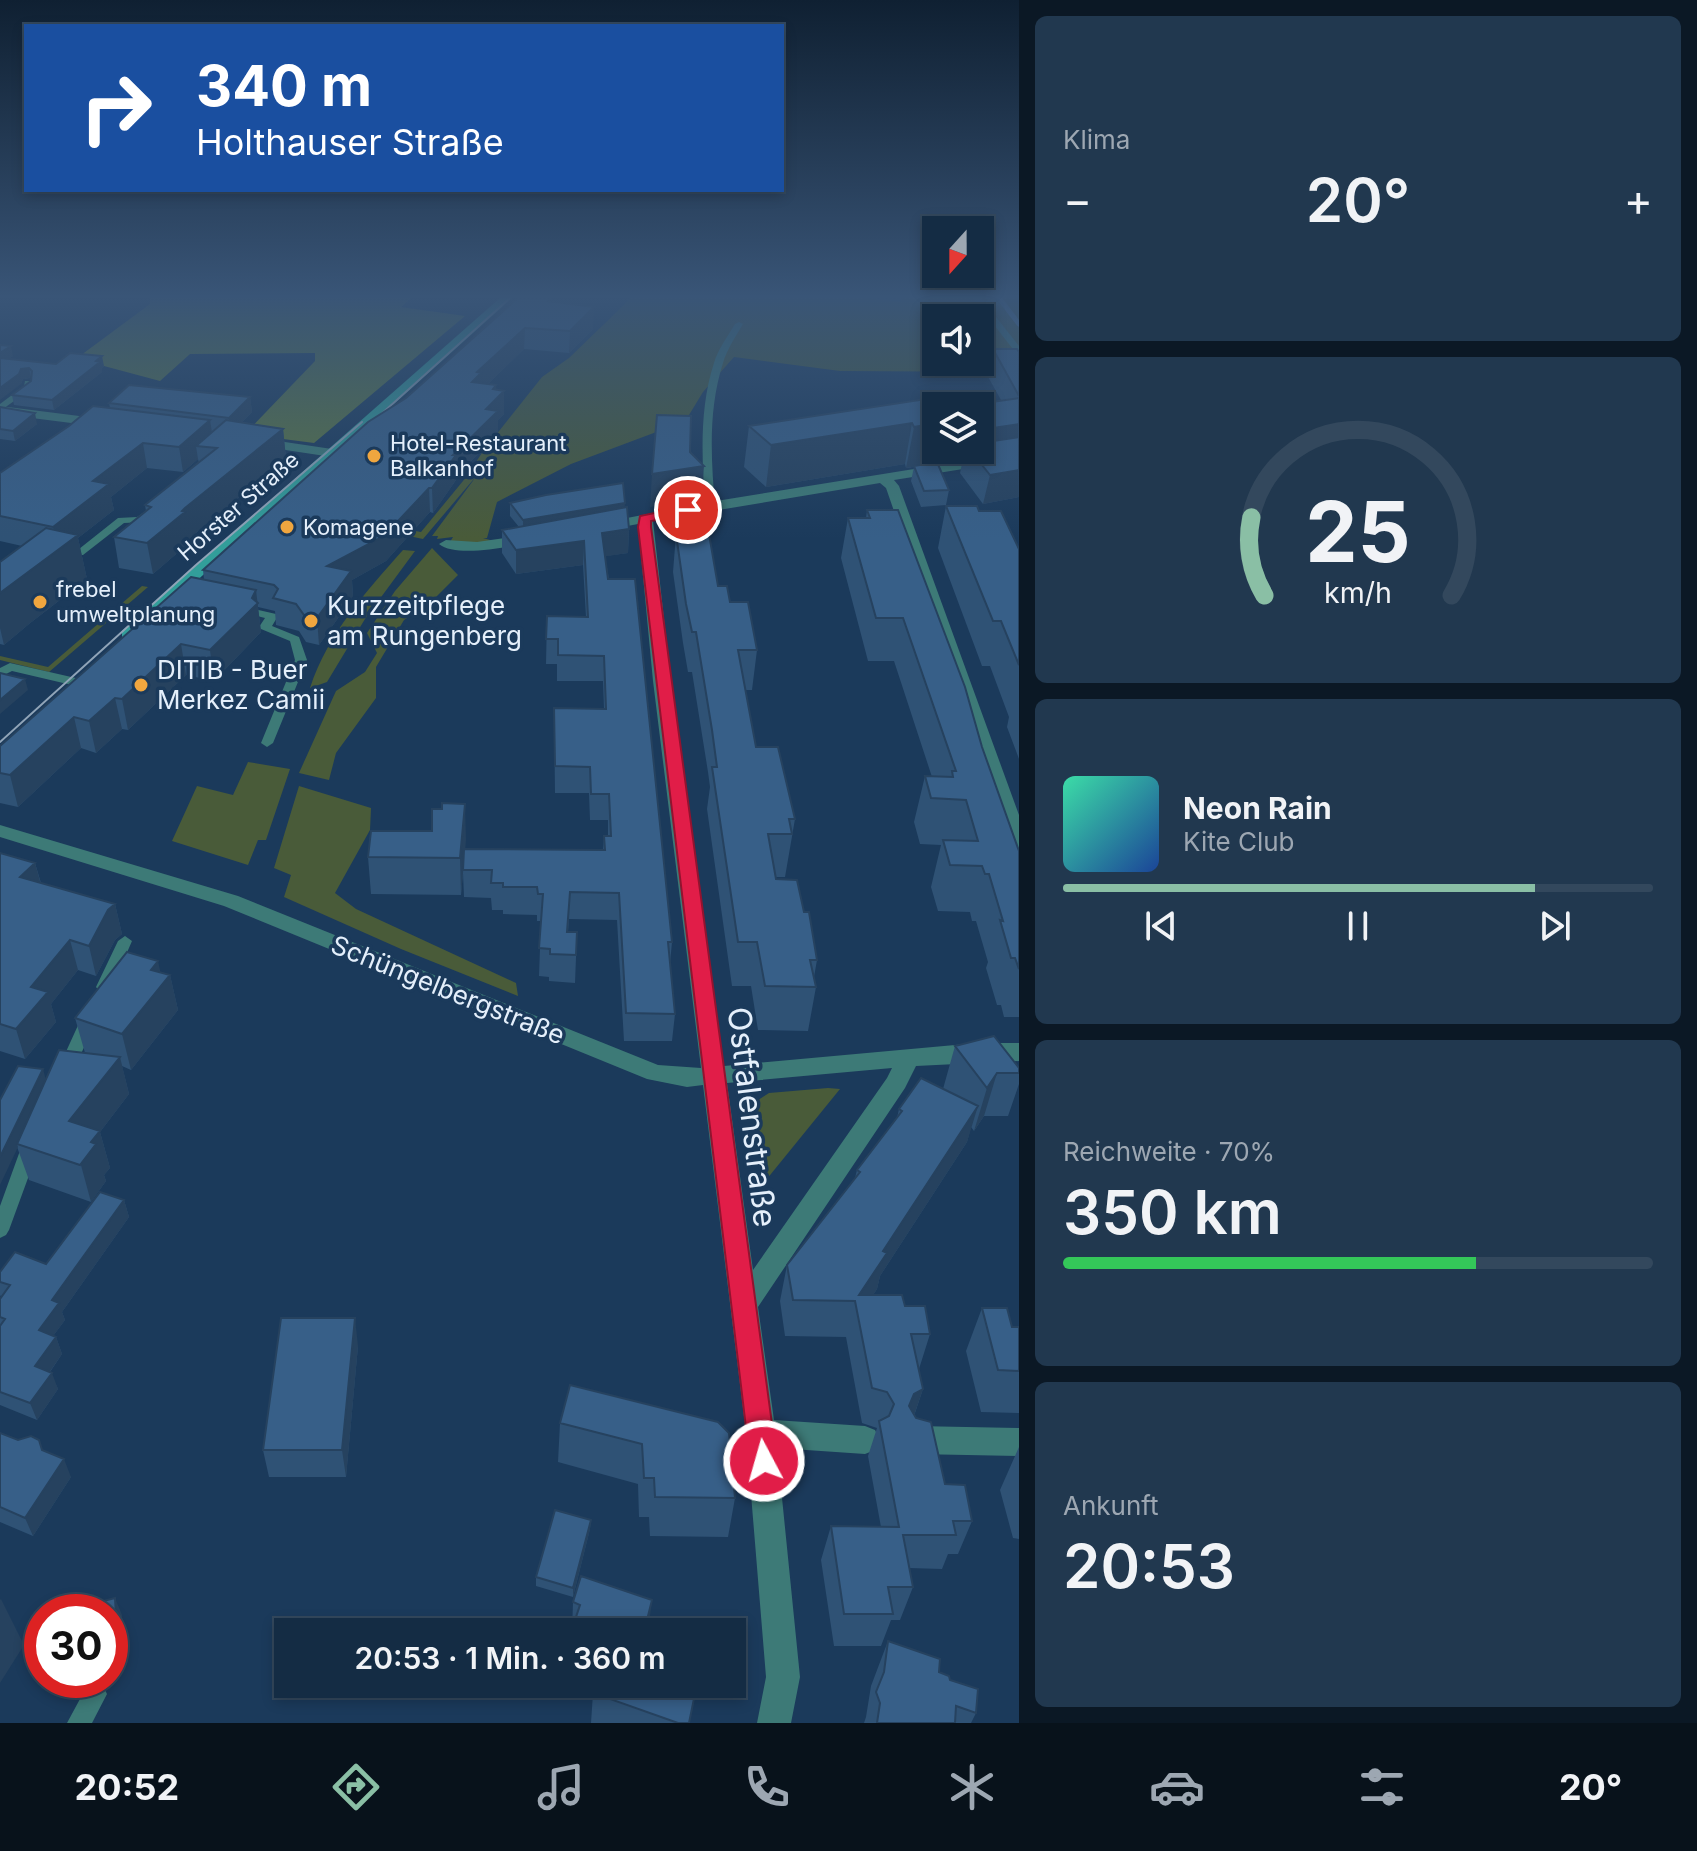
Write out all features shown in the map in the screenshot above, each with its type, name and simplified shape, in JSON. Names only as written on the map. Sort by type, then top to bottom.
[{"type":"main road","name":"Horster Straße","points":[[111,649],[416,378]]},
{"type":"main road","points":[[61,695],[82,676]]},
{"type":"street","points":[[0,409],[75,425],[124,425]]},
{"type":"street","points":[[244,441],[332,453]]},
{"type":"street","points":[[588,529],[1019,456]]},
{"type":"street","points":[[883,478],[892,486],[1019,842]]},
{"type":"street","name":"Ostfalenstraße","points":[[645,519],[666,709],[761,1433],[783,1677],[774,1723]]},
{"type":"street","points":[[446,544],[477,546],[546,536]]},
{"type":"street","name":"Schüngelbergstraße","points":[[0,831],[231,901],[655,1073],[687,1078],[977,1052],[1019,1052]]},
{"type":"street","points":[[745,1304],[897,1082],[907,1060]]},
{"type":"street","points":[[761,1433],[865,1440]]},
{"type":"street","points":[[915,1440],[1019,1442]]},
{"type":"lane","points":[[710,506],[706,449],[715,378]]},
{"type":"lane","points":[[0,409],[28,387],[28,383]]},
{"type":"lane","points":[[79,553],[122,520],[140,520],[160,503]]},
{"type":"lane","points":[[170,595],[196,600]]},
{"type":"lane","points":[[226,606],[272,616],[265,627],[295,639],[301,660],[267,743]]},
{"type":"lane","points":[[0,673],[10,667],[82,676]]},
{"type":"lane","points":[[62,1078],[125,941]]},
{"type":"lane","points":[[0,1230],[37,1133]]},
{"type":"lane","points":[[79,1723],[93,1698]]},
{"type":"green space","points":[[298,378],[391,378],[314,443],[245,434]]},
{"type":"green space","points":[[541,378],[715,378],[689,415],[667,428],[571,464],[497,502],[487,538],[483,538],[497,542],[450,542],[453,537],[437,539],[438,536],[432,536],[478,474],[423,539],[385,531],[377,524],[421,532]]},
{"type":"green space","points":[[432,548],[458,575],[428,605],[404,620],[376,667],[376,698],[336,753],[329,780],[299,773],[336,691],[365,672],[377,653],[367,633],[395,591]]},
{"type":"green space","points":[[403,550],[415,551],[365,619],[327,682],[310,688],[338,631]]},
{"type":"green space","points":[[142,586],[148,587],[49,672],[0,660],[0,656],[48,667]]},
{"type":"green space","points":[[248,762],[290,769],[266,840],[258,840],[248,865],[172,841],[197,786],[233,795]]},
{"type":"green space","points":[[299,786],[371,808],[370,830],[335,893],[356,909],[516,983],[518,996],[284,897],[291,875],[274,868]]},
{"type":"green space","points":[[840,1089],[762,1185],[753,1120],[755,1102],[769,1093]]},
{"type":"building","points":[[0,378],[13,378],[0,388]]},
{"type":"building","points":[[31,378],[79,378],[52,400],[12,395]]},
{"type":"building","points":[[428,378],[476,378],[472,382],[496,385],[493,389],[504,391],[486,409],[498,411],[453,455],[456,455],[432,488],[384,536],[327,566],[351,571],[317,618],[304,615],[296,604],[273,598],[278,589],[274,585],[203,570],[368,422],[406,398]]},
{"type":"building","points":[[1009,378],[1019,378],[1019,396]]},
{"type":"building","points":[[129,385],[250,397],[229,418],[109,403]]},
{"type":"building","points":[[1019,398],[1019,424],[994,428],[994,402]]},
{"type":"building","points":[[922,400],[922,426],[914,427],[912,423],[771,445],[749,426]]},
{"type":"building","points":[[93,406],[210,420],[179,447],[143,443],[93,481],[109,484],[53,527],[0,516],[0,473]]},
{"type":"building","points":[[0,407],[35,413],[13,431],[0,429]]},
{"type":"building","points":[[657,415],[691,416],[690,452],[704,466],[652,474]]},
{"type":"building","points":[[226,420],[283,429],[185,508],[182,511],[185,512],[147,543],[114,537],[151,507],[145,505],[217,448],[196,446]]},
{"type":"building","points":[[1019,437],[1019,470],[990,475],[981,464],[994,464],[994,441]]},
{"type":"building","points":[[938,464],[949,490],[924,491],[914,466]]},
{"type":"building","points":[[623,483],[625,503],[523,520],[510,503],[546,495]]},
{"type":"building","points":[[946,506],[977,506],[979,511],[1001,511],[1019,549],[1019,665],[1001,621],[993,621]]},
{"type":"building","points":[[627,507],[629,529],[602,533],[608,579],[635,579],[672,942],[668,942],[675,1014],[626,1013],[619,893],[570,892],[567,932],[577,932],[576,955],[550,954],[550,949],[539,948],[543,894],[538,894],[537,887],[503,887],[503,883],[491,883],[492,870],[463,870],[464,849],[605,850],[604,836],[611,836],[609,794],[591,794],[590,767],[555,766],[554,708],[606,709],[604,656],[558,655],[558,639],[546,639],[547,616],[588,617],[584,541],[516,550],[502,530]]},
{"type":"building","points":[[867,510],[898,510],[965,687],[982,747],[1019,851],[1019,969],[1015,958],[1011,958],[989,874],[985,874],[982,866],[950,865],[943,840],[978,841],[966,800],[931,798],[925,776],[953,777],[952,771],[956,771],[903,618],[876,618],[848,518],[870,518]]},
{"type":"building","points":[[46,528],[78,535],[0,593],[0,562]]},
{"type":"building","points":[[676,534],[709,534],[718,586],[727,586],[730,602],[748,602],[757,650],[738,650],[756,747],[778,747],[795,819],[789,819],[792,834],[768,834],[776,879],[797,880],[804,912],[809,912],[817,960],[810,960],[816,987],[765,986],[757,942],[738,942],[712,767],[717,767],[712,730],[696,632],[692,632],[686,604]]},
{"type":"building","points":[[191,577],[256,590],[252,598],[258,603],[210,650],[181,644],[122,699],[115,698],[89,721],[74,717],[10,775],[0,773],[0,746]]},
{"type":"building","points":[[0,673],[25,679],[0,700]]},
{"type":"building","points":[[442,803],[465,804],[460,858],[368,857],[371,831],[432,831],[432,809],[442,809]]},
{"type":"building","points":[[0,853],[35,863],[20,877],[115,904],[108,910],[89,946],[70,940],[31,987],[48,992],[16,1029],[0,1024]]},
{"type":"building","points":[[127,952],[158,961],[151,970],[170,975],[122,1034],[75,1018]]},
{"type":"building","points":[[994,1036],[1019,1068],[1019,1073],[997,1073],[987,1088],[955,1046]]},
{"type":"building","points":[[59,1050],[120,1057],[69,1121],[100,1131],[91,1142],[96,1144],[80,1165],[17,1144]]},
{"type":"building","points":[[18,1066],[43,1069],[0,1157],[0,1100]]},
{"type":"building","points":[[921,1078],[978,1106],[883,1251],[887,1253],[859,1295],[902,1295],[905,1306],[925,1306],[930,1334],[911,1334],[923,1389],[914,1394],[909,1406],[916,1418],[931,1422],[945,1484],[965,1485],[972,1521],[953,1521],[956,1535],[903,1535],[913,1587],[888,1587],[893,1614],[844,1614],[831,1526],[899,1527],[879,1421],[889,1416],[894,1404],[887,1392],[872,1388],[855,1301],[793,1300],[787,1265],[860,1172],[857,1170],[902,1111],[899,1109]]},
{"type":"building","points":[[100,1192],[124,1200],[52,1300],[59,1303],[39,1330],[56,1337],[35,1366],[52,1373],[30,1403],[0,1392],[0,1326],[5,1319],[0,1317],[0,1299],[10,1285],[0,1282],[0,1272],[15,1252],[46,1264]]},
{"type":"building","points":[[982,1308],[1007,1308],[1012,1327],[1019,1327],[1019,1371],[998,1370]]},
{"type":"building","points":[[281,1318],[355,1318],[342,1450],[263,1450]]},
{"type":"building","points":[[570,1385],[718,1422],[729,1433],[735,1498],[655,1497],[654,1478],[644,1478],[642,1444],[560,1423]]},
{"type":"building","points":[[0,1433],[18,1440],[31,1436],[39,1440],[42,1450],[64,1459],[25,1518],[0,1507]]},
{"type":"building","points":[[555,1510],[591,1520],[573,1588],[536,1577]]},
{"type":"building","points":[[581,1576],[652,1600],[648,1618],[579,1618],[576,1617],[580,1605],[573,1602]]},
{"type":"building","points":[[888,1641],[940,1659],[939,1672],[949,1676],[950,1680],[978,1689],[976,1713],[956,1706],[955,1723],[877,1723],[880,1703],[876,1692],[884,1672]]},
{"type":"building","points":[[607,1698],[694,1698],[689,1723],[678,1723]]},
{"type":"tram line","points":[[358,435],[421,378]]},
{"type":"tram line","points":[[0,742],[196,565],[362,422]]},
{"type":"place","name":"Hotel-Restaurant Balkanhof","points":[[374,456]]},
{"type":"place","name":"Komagene","points":[[287,527]]},
{"type":"place","name":"frebel umweltplanung","points":[[40,602]]},
{"type":"place","name":"Kurzzeitpflege am Rungenberg","points":[[311,621]]},
{"type":"place","name":"DITIB - Buer Merkez Camii","points":[[141,685]]},
{"type":"route","points":[[688,510],[645,519],[645,527],[764,1461]]}]
